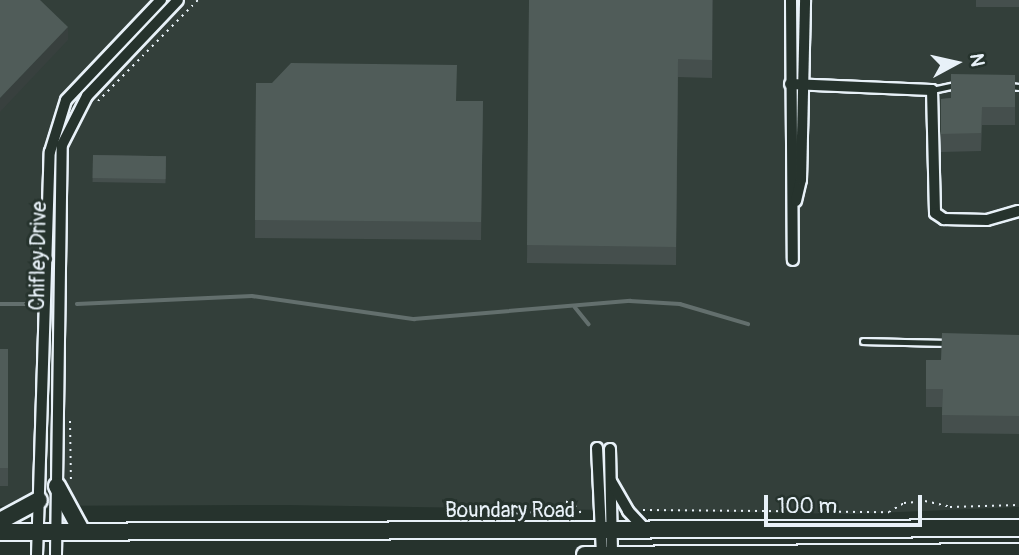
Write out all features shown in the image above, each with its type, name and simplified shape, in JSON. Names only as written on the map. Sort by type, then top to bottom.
[{"type":"main road","points":[[57,486],[82,532]]},
{"type":"main road","points":[[0,521],[38,500]]},
{"type":"main road","name":"Boundary Road","points":[[0,532],[601,525],[646,530],[1019,528]]},
{"type":"main road","points":[[911,529],[928,542],[949,552]]},
{"type":"main road","points":[[603,555],[1010,553]]},
{"type":"street","name":"Chifley Drive","points":[[37,555],[47,183],[54,132],[72,93],[161,0]]},
{"type":"street","name":"Chifley Drive","points":[[56,555],[62,145],[87,96],[178,0]]},
{"type":"street","points":[[791,0],[789,181],[794,208],[793,260]]},
{"type":"street","points":[[794,208],[801,180],[805,0]]},
{"type":"street","points":[[790,84],[932,90],[935,213],[944,219],[987,220],[1019,211]]},
{"type":"street","points":[[597,448],[603,555]]},
{"type":"street","points":[[601,525],[609,478],[610,449]]},
{"type":"street","points":[[609,478],[628,511],[646,530]]},
{"type":"street","points":[[909,554],[911,529]]},
{"type":"lane","points":[[932,90],[944,85],[969,85]]},
{"type":"lane","points":[[994,86],[1019,87]]},
{"type":"lane","points":[[863,341],[954,343]]},
{"type":"path","points":[[94,105],[198,0]]},
{"type":"path","points":[[69,419],[73,490]]},
{"type":"path","points":[[474,517],[547,511],[571,500],[583,517],[601,525]]},
{"type":"path","points":[[628,511],[637,506],[651,513],[889,512],[904,503],[925,501],[950,508],[1019,505]]},
{"type":"shaded area","points":[[0,0],[1019,0],[1019,507],[852,514],[287,505],[0,506]]},
{"type":"building","points":[[0,0],[40,0],[68,27],[0,98]]},
{"type":"building","points":[[529,0],[712,0],[712,60],[678,59],[676,247],[527,245]]},
{"type":"building","points":[[291,63],[457,65],[456,101],[483,101],[481,222],[255,220],[256,83],[272,83]]},
{"type":"building","points":[[951,74],[1015,75],[1015,107],[982,107],[981,133],[941,134],[941,99],[951,98]]},
{"type":"building","points":[[93,155],[166,156],[166,179],[93,178]]},
{"type":"building","points":[[942,333],[1019,335],[1019,416],[942,415],[943,389],[926,389],[926,360],[941,360]]},
{"type":"building","points":[[0,349],[8,349],[8,468],[0,468]]},
{"type":"waterway","points":[[77,304],[252,296],[414,319],[630,301],[680,304],[748,324]]},
{"type":"waterway","points":[[0,304],[25,304]]},
{"type":"waterway","points":[[575,307],[589,324]]}]
